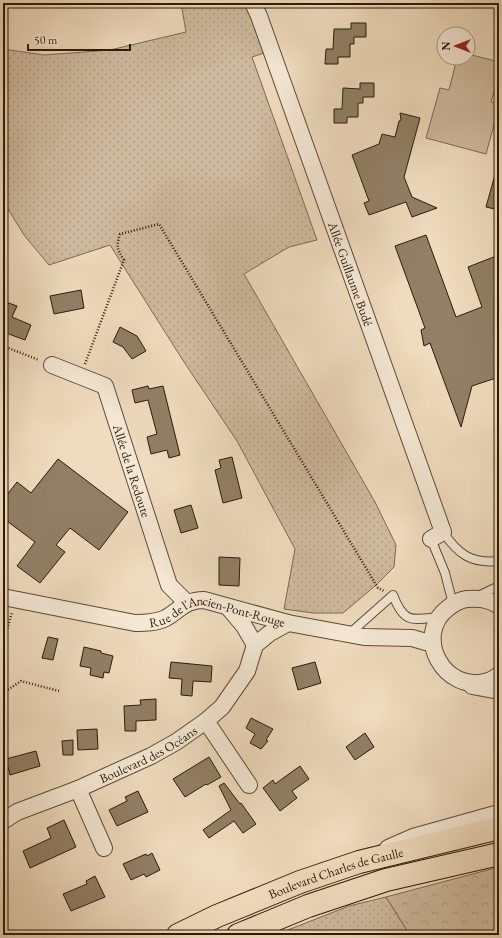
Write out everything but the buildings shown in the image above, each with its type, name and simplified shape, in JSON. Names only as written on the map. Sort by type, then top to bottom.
[{"type":"main road","name":"Boulevard Charles de Gaulle","points":[[178,935],[217,916],[300,882],[359,862],[499,828]]},
{"type":"main road","name":"Boulevard Charles de Gaulle","points":[[238,935],[308,906],[386,880],[499,854]]},
{"type":"street","name":"Allée Guillaume Budé","points":[[253,3],[259,16],[437,536]]},
{"type":"street","name":"Allée de la Redoute","points":[[52,365],[105,386],[169,585],[187,603]]},
{"type":"street","name":"Rue de l'Ancien-Pont-Rouge","points":[[9,598],[135,623],[150,623],[164,619],[187,603],[195,600],[204,600],[288,623],[364,636],[412,638],[433,644]]},
{"type":"street","points":[[499,606],[485,600],[475,598],[453,604],[439,618],[434,630],[433,644],[435,656],[449,675],[476,688],[499,692]]},
{"type":"street","points":[[228,607],[244,626],[255,645],[270,633],[288,623]]},
{"type":"street","name":"Boulevard des Océans","points":[[3,821],[10,812],[78,789],[152,756],[176,742],[206,721],[222,707],[247,671],[255,645]]},
{"type":"street","points":[[460,680],[474,683],[488,681],[499,675]]},
{"type":"street","points":[[206,721],[249,785]]},
{"type":"street","points":[[78,789],[104,848]]},
{"type":"street","points":[[359,862],[413,837],[499,813]]},
{"type":"lane","points":[[437,536],[474,560],[488,562],[499,561]]},
{"type":"lane","points":[[437,536],[453,604]]},
{"type":"lane","points":[[475,598],[499,586]]},
{"type":"lane","points":[[349,634],[392,595],[397,608],[407,618],[418,620],[439,618]]},
{"type":"path","points":[[80,376],[124,260],[117,248],[120,234],[158,224],[378,588],[392,595]]},
{"type":"path","points":[[3,346],[52,365]]},
{"type":"path","points":[[3,643],[9,598]]},
{"type":"path","points":[[3,693],[21,681],[58,691]]},
{"type":"green space","points":[[181,3],[246,3],[264,53],[252,57],[317,240],[289,247],[244,274],[375,502],[396,545],[394,567],[375,586],[343,613],[313,613],[284,609],[295,549],[237,441],[184,362],[110,245],[49,265],[24,235],[3,201],[3,49],[44,55],[110,50],[186,32]]},
{"type":"green space","points":[[476,56],[499,62],[499,74],[491,102],[499,104],[499,107],[486,154],[426,138],[440,88],[449,90],[455,66],[476,66]]},
{"type":"green space","points":[[499,867],[499,935],[410,935],[386,897]]},
{"type":"green space","points":[[386,897],[410,935],[275,935],[349,906]]}]
